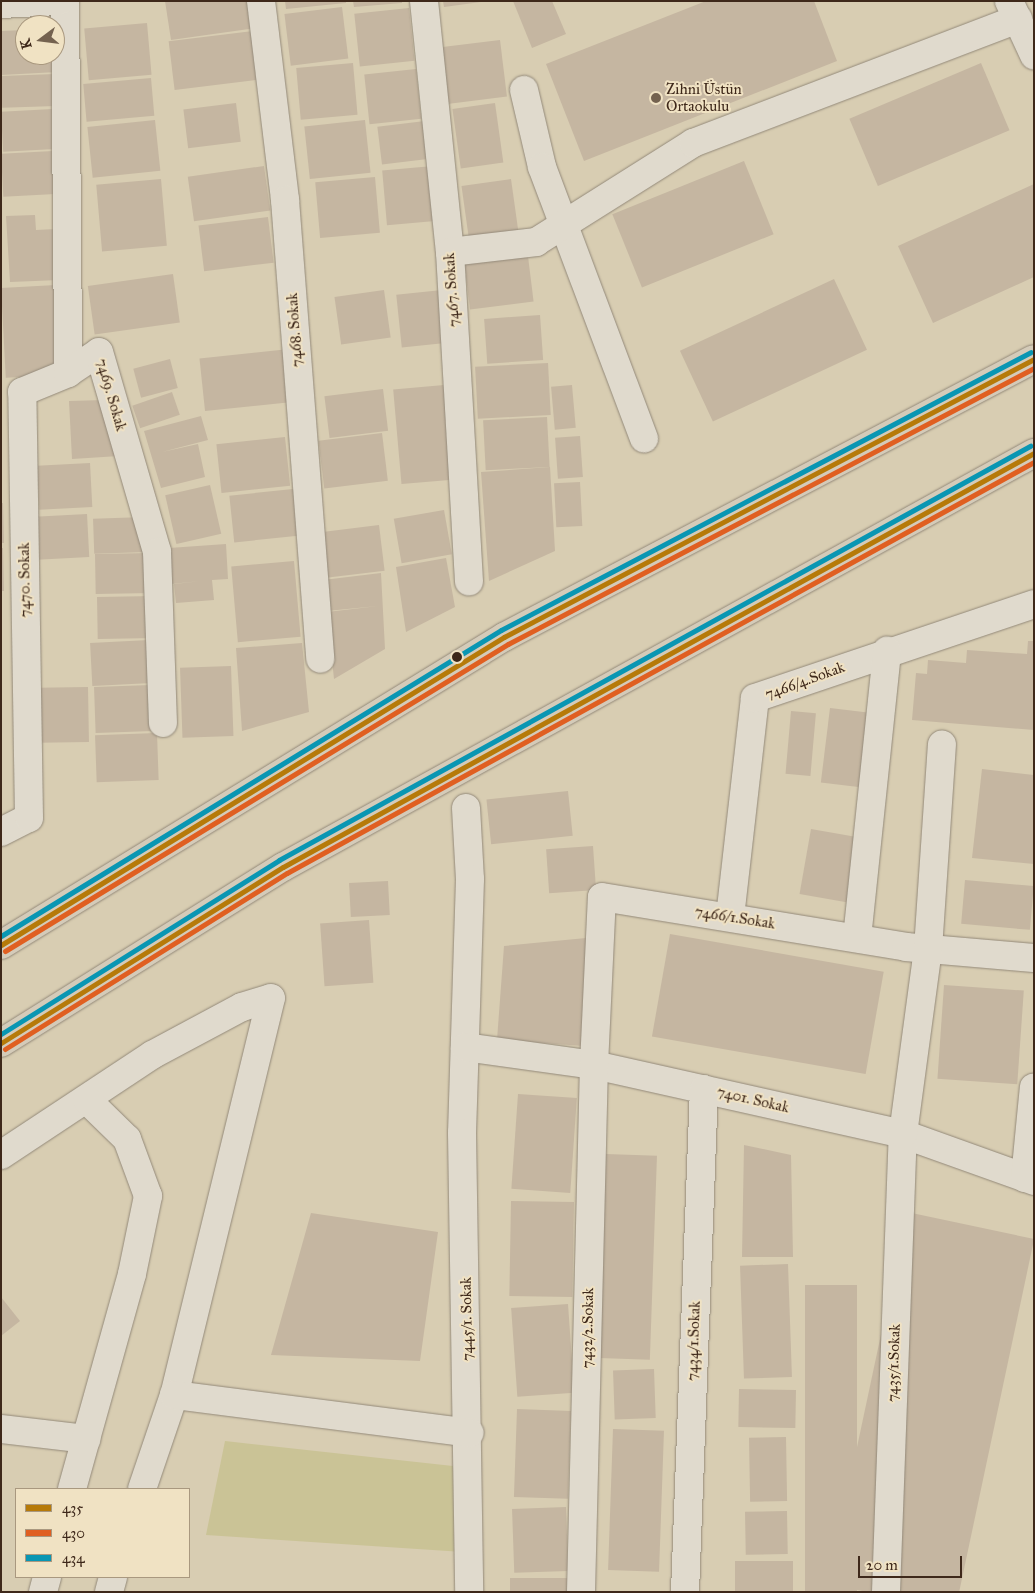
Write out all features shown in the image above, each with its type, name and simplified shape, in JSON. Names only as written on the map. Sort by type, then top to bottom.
[{"type":"main road","points":[[1,945],[504,637],[1034,359]]},
{"type":"main road","points":[[1,1043],[283,867],[1034,453]]},
{"type":"street","points":[[1,4],[59,1]]},
{"type":"street","points":[[65,1],[68,373]]},
{"type":"street","name":"7468. Sokak","points":[[260,1],[286,200],[320,659]]},
{"type":"street","name":"7467. Sokak","points":[[424,1],[450,252],[469,581]]},
{"type":"street","points":[[450,252],[536,242],[693,143],[1014,10],[1034,55]]},
{"type":"street","points":[[524,90],[542,167],[644,438]]},
{"type":"street","name":"7469. Sokak","points":[[68,373],[99,352],[157,552],[163,723]]},
{"type":"street","name":"7470. Sokak","points":[[1,832],[29,818],[22,392],[68,373]]},
{"type":"street","name":"7466/4.Sokak","points":[[730,917],[756,698],[887,652],[1034,604]]},
{"type":"street","points":[[857,938],[887,652]]},
{"type":"street","name":"7435/1.Sokak","points":[[886,1592],[902,1134],[928,949],[942,744]]},
{"type":"street","name":"7445/1. Sokak","points":[[466,808],[470,879],[462,1133],[470,1433],[468,1592]]},
{"type":"street","name":"7466/1.Sokak","points":[[594,1065],[602,897],[928,949],[1034,958]]},
{"type":"street","points":[[1,1155],[87,1100],[152,1055],[242,1007],[271,998],[174,1395],[142,1488]]},
{"type":"street","name":"7401. Sokak","points":[[465,1047],[594,1065],[902,1134],[1030,1179]]},
{"type":"street","name":"7432/2.Sokak","points":[[581,1592],[594,1065]]},
{"type":"street","points":[[1030,1179],[1034,1087]]},
{"type":"street","name":"7434/1.Sokak","points":[[685,1592],[704,1089]]},
{"type":"street","points":[[72,1488],[132,1274],[148,1196],[127,1139],[87,1100]]},
{"type":"street","points":[[174,1395],[470,1433]]},
{"type":"street","points":[[1,1428],[86,1439]]},
{"type":"street","points":[[43,1592],[48,1578]]},
{"type":"street","points":[[109,1592],[113,1578]]},
{"type":"shaded area","points":[[225,1441],[462,1467],[463,1552],[206,1535]]},
{"type":"building","points":[[165,1],[252,1],[256,28],[171,40]]},
{"type":"building","points":[[285,1],[346,1],[346,3],[286,9]]},
{"type":"building","points":[[353,1],[402,1],[402,3],[354,7]]},
{"type":"building","points":[[443,1],[481,1],[481,2],[444,7]]},
{"type":"building","points":[[513,1],[552,1],[566,34],[532,48]]},
{"type":"building","name":"Zihni Üstün Ortaokulu","points":[[706,1],[814,1],[837,61],[584,161],[546,64]]},
{"type":"building","points":[[342,7],[348,59],[291,66],[284,14]]},
{"type":"building","points":[[409,8],[415,61],[360,66],[354,14]]},
{"type":"building","points":[[147,23],[152,75],[89,80],[84,28]]},
{"type":"building","points":[[15,30],[15,65],[57,65],[57,72],[1,75],[1,31]]},
{"type":"building","points":[[253,31],[259,80],[175,90],[169,41]]},
{"type":"building","points":[[500,40],[507,97],[445,104],[438,48]]},
{"type":"building","points":[[353,63],[358,115],[301,120],[296,68]]},
{"type":"building","points":[[981,63],[1010,130],[878,186],[849,119]]},
{"type":"building","points":[[416,69],[421,119],[370,124],[364,74]]},
{"type":"building","points":[[55,74],[56,106],[2,108],[1,76]]},
{"type":"building","points":[[151,78],[154,116],[87,122],[83,84]]},
{"type":"building","points":[[236,103],[241,142],[188,148],[183,109]]},
{"type":"building","points":[[495,103],[503,162],[461,168],[452,109]]},
{"type":"building","points":[[53,109],[55,149],[3,152],[1,112]]},
{"type":"building","points":[[155,120],[160,171],[93,178],[87,127]]},
{"type":"building","points":[[365,120],[371,173],[310,179],[304,126]]},
{"type":"building","points":[[425,121],[430,159],[382,165],[377,127]]},
{"type":"building","points":[[53,151],[55,194],[3,197],[1,154]]},
{"type":"building","points":[[744,161],[774,234],[642,287],[612,214]]},
{"type":"building","points":[[264,166],[270,211],[194,221],[188,177]]},
{"type":"building","points":[[433,166],[438,221],[387,225],[382,170]]},
{"type":"building","points":[[375,177],[380,233],[320,238],[315,182]]},
{"type":"building","points":[[161,179],[167,246],[102,251],[96,185]]},
{"type":"building","points":[[511,179],[520,240],[470,247],[461,186]]},
{"type":"building","points":[[1034,184],[1034,277],[933,323],[898,246]]},
{"type":"building","points":[[35,215],[36,230],[56,229],[59,280],[10,282],[6,216]]},
{"type":"building","points":[[268,217],[274,263],[204,271],[199,226]]},
{"type":"building","points":[[527,248],[534,302],[470,309],[463,256]]},
{"type":"building","points":[[173,274],[180,323],[95,334],[88,286]]},
{"type":"building","points":[[834,279],[867,350],[713,422],[680,351]]},
{"type":"building","points":[[56,285],[61,375],[6,378],[1,288]]},
{"type":"building","points":[[384,290],[391,338],[341,344],[334,297]]},
{"type":"building","points":[[442,290],[448,343],[402,348],[396,295]]},
{"type":"building","points":[[540,315],[543,360],[487,364],[484,319]]},
{"type":"building","points":[[289,349],[295,402],[205,411],[199,358]]},
{"type":"building","points":[[170,359],[178,388],[141,398],[133,369]]},
{"type":"building","points":[[548,363],[551,415],[478,419],[475,367]]},
{"type":"building","points":[[444,385],[452,480],[401,484],[393,389]]},
{"type":"building","points":[[572,385],[576,428],[555,430],[551,387]]},
{"type":"building","points":[[383,389],[388,431],[330,438],[324,396]]},
{"type":"building","points":[[172,392],[180,415],[140,428],[132,406]]},
{"type":"building","points":[[104,400],[119,456],[72,459],[69,401]]},
{"type":"building","points":[[201,416],[208,440],[162,452],[198,444],[205,477],[161,488],[144,431]]},
{"type":"building","points":[[547,417],[550,467],[486,470],[483,420]]},
{"type":"building","points":[[382,433],[388,481],[324,488],[318,441]]},
{"type":"building","points":[[580,436],[583,477],[558,479],[555,438]]},
{"type":"building","points":[[285,437],[290,486],[221,493],[216,444]]},
{"type":"building","points":[[90,463],[92,507],[39,510],[37,466]]},
{"type":"building","points":[[550,467],[555,551],[489,581],[481,472]]},
{"type":"building","points":[[580,482],[582,526],[556,527],[554,483]]},
{"type":"building","points":[[210,485],[221,534],[176,544],[165,495]]},
{"type":"building","points":[[293,489],[298,536],[234,542],[229,496]]},
{"type":"building","points":[[1,503],[3,503],[4,543],[1,543]]},
{"type":"building","points":[[444,510],[452,554],[402,563],[394,519]]},
{"type":"building","points":[[87,514],[89,557],[32,560],[30,517]]},
{"type":"building","points":[[145,517],[146,552],[94,554],[93,519]]},
{"type":"building","points":[[379,525],[385,571],[324,578],[318,532]]},
{"type":"building","points":[[226,544],[228,579],[212,580],[214,600],[176,603],[174,584],[201,581],[171,584],[169,548]]},
{"type":"building","points":[[1,548],[3,548],[4,591],[1,591]]},
{"type":"building","points":[[152,553],[153,593],[96,594],[95,554]]},
{"type":"building","points":[[446,558],[455,607],[406,632],[396,567]]},
{"type":"building","points":[[294,561],[301,637],[238,642],[231,566]]},
{"type":"building","points":[[381,573],[385,649],[334,679],[327,612],[378,606],[327,611],[323,580]]},
{"type":"building","points":[[155,596],[156,638],[98,639],[97,597]]},
{"type":"building","points":[[149,640],[151,683],[92,686],[90,643]]},
{"type":"building","points":[[1028,641],[1034,641],[1034,730],[912,720],[916,673],[927,674],[928,660],[966,663],[967,650],[1027,654]]},
{"type":"building","points":[[302,643],[309,712],[242,731],[236,648]]},
{"type":"building","points":[[231,666],[233,736],[182,738],[180,668]]},
{"type":"building","points":[[151,685],[153,731],[96,733],[94,687]]},
{"type":"building","points":[[88,687],[89,742],[39,743],[38,688]]},
{"type":"building","points":[[830,708],[872,713],[863,788],[821,782]]},
{"type":"building","points":[[791,711],[816,713],[810,776],[786,774]]},
{"type":"building","points":[[157,733],[159,780],[97,782],[95,735]]},
{"type":"building","points":[[982,769],[1034,775],[1034,864],[972,858]]},
{"type":"building","points":[[568,791],[573,836],[491,844],[486,800]]},
{"type":"building","points":[[811,829],[865,839],[854,904],[800,894]]},
{"type":"building","points":[[593,846],[596,890],[549,893],[546,849]]},
{"type":"building","points":[[965,880],[1034,886],[1030,930],[961,924]]},
{"type":"building","points":[[388,881],[390,915],[351,917],[349,883]]},
{"type":"building","points":[[369,920],[373,983],[325,986],[320,923]]},
{"type":"building","points":[[670,934],[884,972],[866,1074],[652,1036]]},
{"type":"building","points":[[586,938],[584,1046],[497,1040],[504,946]]},
{"type":"building","points":[[944,985],[1024,991],[1017,1084],[937,1079]]},
{"type":"building","points":[[518,1094],[577,1098],[570,1193],[511,1189]]},
{"type":"building","points":[[744,1145],[791,1155],[793,1257],[742,1257]]},
{"type":"building","points":[[606,1154],[657,1156],[650,1360],[599,1358]]},
{"type":"building","points":[[511,1201],[574,1202],[572,1297],[509,1296]]},
{"type":"building","points":[[907,1212],[1034,1239],[959,1592],[867,1592],[828,1584]]},
{"type":"building","points":[[311,1213],[438,1232],[420,1361],[271,1355]]},
{"type":"building","points":[[788,1264],[792,1377],[744,1379],[740,1266]]},
{"type":"building","points":[[805,1285],[857,1285],[857,1592],[805,1592]]},
{"type":"building","points":[[1,1297],[20,1321],[1,1336]]},
{"type":"building","points":[[568,1304],[574,1393],[517,1397],[511,1308]]},
{"type":"building","points":[[654,1369],[656,1418],[615,1419],[613,1370]]},
{"type":"building","points":[[739,1389],[796,1390],[795,1428],[738,1427]]},
{"type":"building","points":[[517,1409],[571,1411],[568,1499],[514,1497]]},
{"type":"building","points":[[613,1429],[664,1431],[659,1572],[608,1570]]},
{"type":"building","points":[[786,1437],[787,1501],[750,1502],[749,1438]]},
{"type":"building","points":[[566,1507],[568,1571],[514,1573],[512,1509]]},
{"type":"building","points":[[787,1511],[788,1554],[746,1555],[745,1512]]},
{"type":"building","points":[[735,1561],[793,1561],[793,1592],[735,1592]]},
{"type":"building","points":[[510,1578],[571,1578],[571,1592],[510,1592]]},
{"type":"transit line","name":"434","points":[[1,936],[501,630],[1031,352]]},
{"type":"transit line","name":"435","points":[[1,945],[504,637],[1034,359]]},
{"type":"transit line","name":"430","points":[[5,951],[508,644],[1034,368]]},
{"type":"transit line","name":"434","points":[[1,1034],[279,860],[1030,446]]},
{"type":"transit line","name":"435","points":[[1,1043],[283,867],[1034,453]]},
{"type":"transit line","name":"430","points":[[5,1049],[287,873],[1034,462]]},
{"type":"place","name":"Zihni Üstün Ortaokulu","points":[[656,98]]}]
